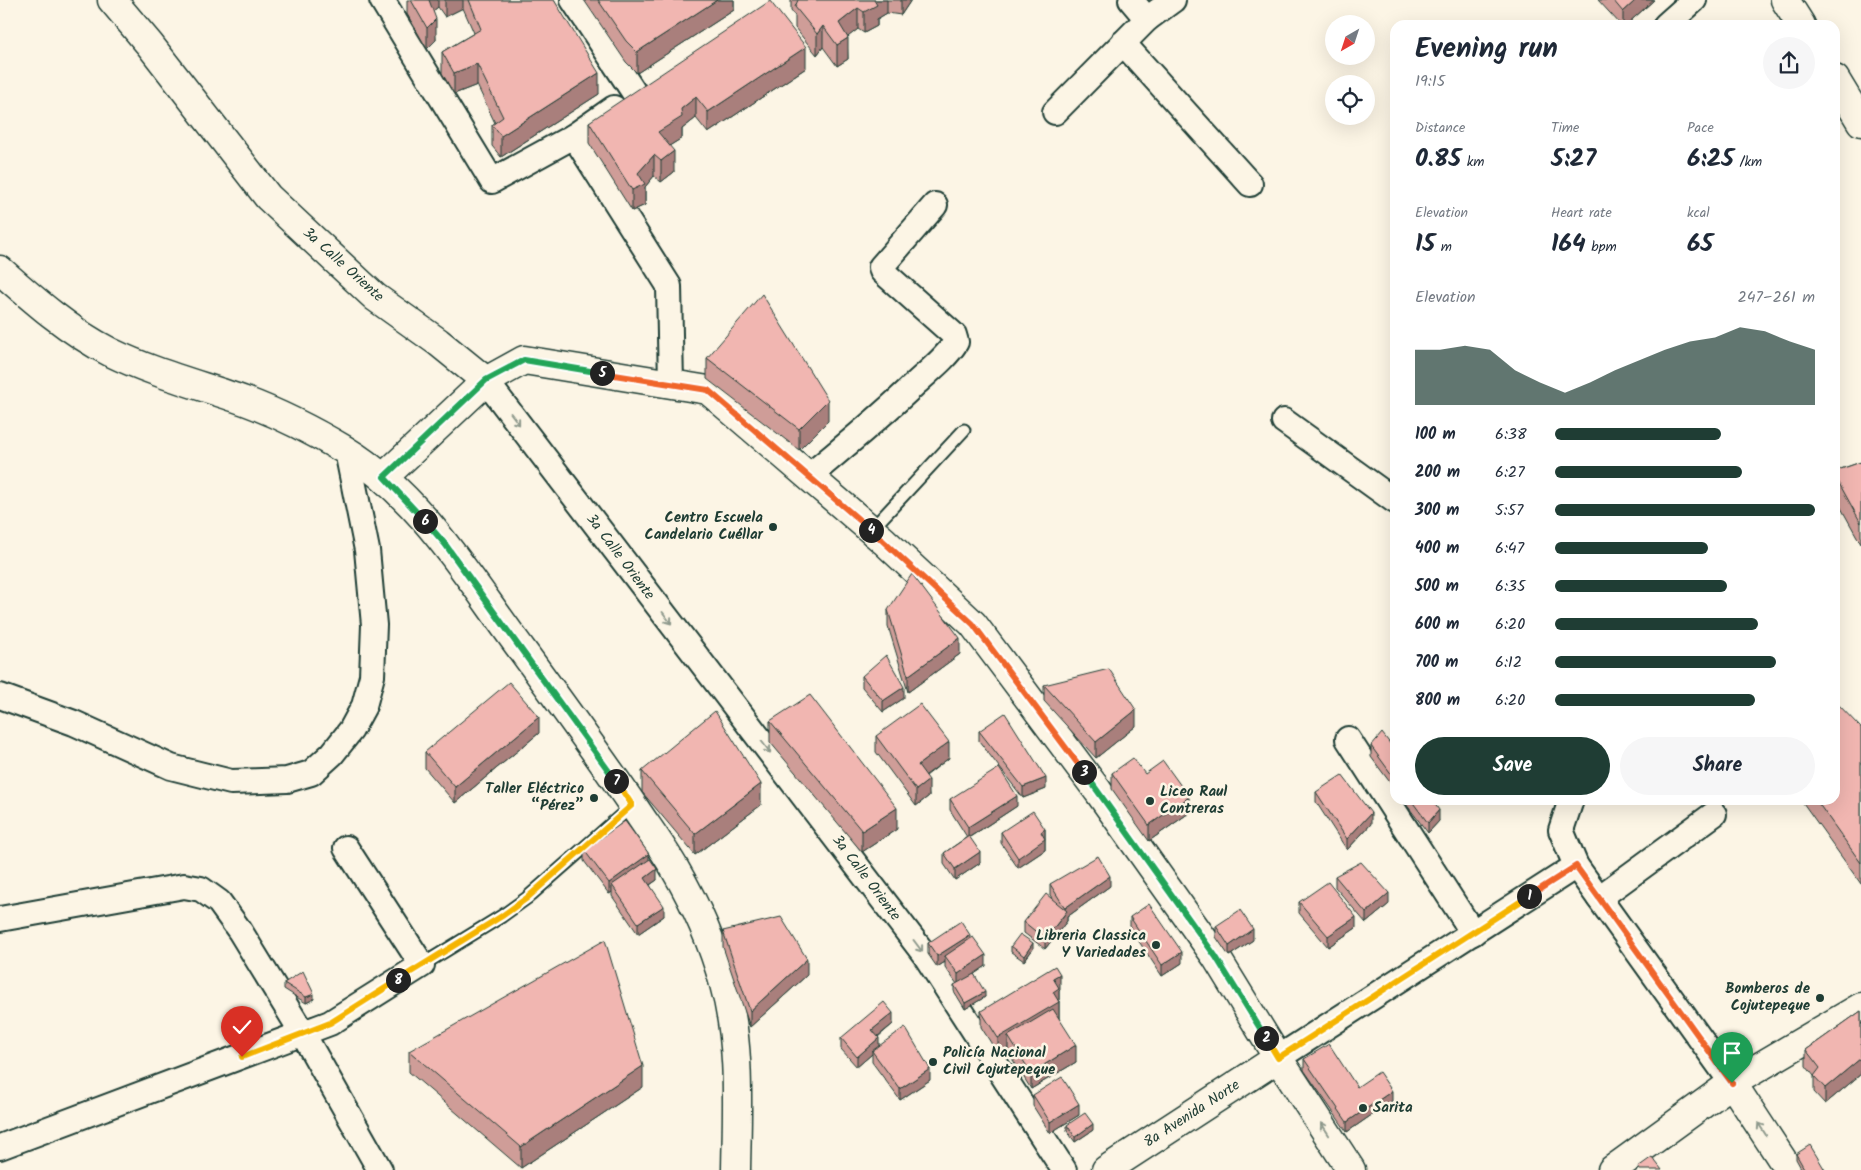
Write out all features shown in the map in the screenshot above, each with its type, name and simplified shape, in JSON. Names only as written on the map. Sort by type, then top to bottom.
[{"type":"street","name":"3a Calle Oriente","points":[[112,0],[150,45],[268,197],[376,297],[486,380],[925,955],[1064,1170]]},
{"type":"street","points":[[382,0],[492,181],[574,136],[644,88],[573,0]]},
{"type":"street","points":[[1131,0],[1147,19]]},
{"type":"street","points":[[1055,112],[1147,19],[1173,0]]},
{"type":"street","points":[[1672,20],[1694,0]]},
{"type":"street","points":[[1784,0],[1798,20]]},
{"type":"street","points":[[1123,43],[1250,184]]},
{"type":"street","points":[[1840,94],[1861,122]]},
{"type":"street","points":[[574,136],[669,286],[671,384]]},
{"type":"street","points":[[809,476],[903,396],[950,351],[956,342],[954,336],[882,271],[881,267],[935,204]]},
{"type":"street","points":[[0,270],[54,316],[80,335],[110,352],[139,365],[246,401],[277,414],[347,452],[384,477],[416,509],[445,544],[600,756],[674,867],[692,900],[705,929],[724,984],[735,1041],[737,1080],[736,1170]]},
{"type":"street","points":[[384,477],[486,380],[524,360],[708,390],[871,530],[973,624],[1098,791],[1216,957],[1278,1058],[1351,1170]]},
{"type":"street","points":[[1284,421],[1390,497]]},
{"type":"street","points":[[0,696],[74,723],[171,767],[231,782],[287,780],[312,773],[332,754],[351,730],[364,706],[372,676],[374,625],[367,550],[347,452]]},
{"type":"street","points":[[1348,739],[1390,804]]},
{"type":"street","points":[[1391,805],[1473,932]]},
{"type":"street","points":[[1569,805],[1561,830],[1576,866],[1732,1083],[1789,1170]]},
{"type":"street","points":[[1599,898],[1714,814]]},
{"type":"street","points":[[0,1147],[330,1023],[422,965],[346,848]]},
{"type":"street","points":[[1278,1058],[1576,866]]},
{"type":"street","points":[[0,919],[184,886],[201,889],[219,902],[240,931],[303,1034],[380,1170]]},
{"type":"street","points":[[1612,1170],[1732,1083],[1861,1007]]},
{"type":"street","name":"8a Avenida Norte","points":[[1106,1170],[1278,1058]]},
{"type":"lane","points":[[871,530],[964,430]]},
{"type":"lane","points":[[422,965],[502,916],[527,898],[632,805]]},
{"type":"building","points":[[411,0],[429,0],[436,19],[427,28]]},
{"type":"building","points":[[469,0],[554,0],[599,73],[501,136],[492,125],[503,117],[477,64],[454,73],[442,52],[481,29]]},
{"type":"building","points":[[598,0],[717,0],[637,52],[626,41]]},
{"type":"building","points":[[798,0],[874,0],[877,5],[864,12],[858,8],[839,23],[848,38],[837,45],[823,26],[817,34],[795,7]]},
{"type":"building","points":[[1613,0],[1636,0],[1623,12]]},
{"type":"building","points":[[770,1],[806,47],[708,112],[696,97],[681,109],[682,117],[658,132],[674,151],[661,161],[654,155],[638,173],[645,184],[632,190],[589,122]]},
{"type":"building","points":[[762,294],[828,400],[799,429],[707,358]]},
{"type":"building","points":[[1861,462],[1861,523],[1840,485],[1840,469]]},
{"type":"building","points":[[912,574],[960,638],[908,676],[888,610]]},
{"type":"building","points":[[886,655],[904,687],[883,701],[862,676]]},
{"type":"building","points":[[1109,669],[1136,710],[1096,742],[1044,685]]},
{"type":"building","points":[[509,682],[539,717],[455,787],[425,752]]},
{"type":"building","points":[[810,695],[897,808],[862,831],[770,721]]},
{"type":"building","points":[[920,704],[949,742],[918,765],[929,780],[916,790],[876,736]]},
{"type":"building","points":[[1840,706],[1861,728],[1861,863],[1820,805],[1840,805]]},
{"type":"building","points":[[715,711],[761,784],[695,834],[642,771]]},
{"type":"building","points":[[1005,713],[1046,778],[1023,787],[979,731]]},
{"type":"building","points":[[1382,733],[1390,743],[1390,772],[1371,746]]},
{"type":"building","points":[[1133,758],[1145,774],[1163,761],[1189,797],[1149,825],[1112,773]]},
{"type":"building","points":[[999,768],[1017,796],[968,827],[950,799]]},
{"type":"building","points":[[1342,775],[1371,813],[1347,839],[1316,792]]},
{"type":"building","points":[[1415,805],[1436,805],[1439,810],[1428,823]]},
{"type":"building","points":[[1033,811],[1045,829],[1041,832],[1045,839],[1018,858],[1001,832]]},
{"type":"building","points":[[625,821],[649,854],[609,883],[584,850]]},
{"type":"building","points":[[969,836],[980,852],[955,869],[944,853]]},
{"type":"building","points":[[1098,856],[1110,876],[1065,908],[1050,884]]},
{"type":"building","points":[[650,859],[657,869],[645,878],[664,906],[638,923],[612,885]]},
{"type":"building","points":[[1361,862],[1389,893],[1366,913],[1335,876]]},
{"type":"building","points":[[1328,882],[1356,917],[1328,936],[1299,902]]},
{"type":"building","points":[[1046,894],[1067,911],[1045,939],[1024,922]]},
{"type":"building","name":"Libreria Classica Y Variedades","points":[[1149,904],[1182,952],[1162,965],[1130,917]]},
{"type":"building","points":[[1240,910],[1253,929],[1229,946],[1216,926]]},
{"type":"building","points":[[781,917],[807,959],[750,1011],[723,931]]},
{"type":"building","points":[[961,921],[970,935],[937,956],[928,943]]},
{"type":"building","points":[[1020,934],[1033,943],[1024,956],[1011,946]]},
{"type":"building","points":[[973,937],[986,955],[958,974],[945,956]]},
{"type":"building","points":[[605,940],[643,1066],[521,1147],[409,1051]]},
{"type":"building","points":[[1055,966],[1060,974],[1053,978],[1059,988],[1053,992],[1059,1002],[998,1038],[981,1011]]},
{"type":"building","points":[[303,971],[314,994],[306,997],[284,983]]},
{"type":"building","points":[[974,974],[985,992],[965,1003],[954,985]]},
{"type":"building","points":[[884,1002],[893,1013],[872,1030],[879,1038],[857,1057],[841,1038]]},
{"type":"building","points":[[1053,1009],[1076,1045],[1031,1073],[1008,1036]]},
{"type":"building","points":[[1861,1011],[1861,1058],[1825,1088],[1814,1076],[1820,1068],[1806,1050]]},
{"type":"building","points":[[905,1027],[930,1069],[900,1089],[872,1051]]},
{"type":"building","points":[[1329,1044],[1357,1087],[1379,1072],[1392,1091],[1347,1122],[1304,1059]]},
{"type":"building","points":[[1062,1077],[1079,1104],[1050,1122],[1033,1095]]},
{"type":"building","points":[[1085,1113],[1093,1124],[1075,1137],[1067,1125]]},
{"type":"building","points":[[1810,1145],[1825,1170],[1805,1170],[1796,1154]]},
{"type":"building","points":[[1652,1157],[1662,1170],[1640,1170],[1638,1167]]},
{"type":"place","name":"Centro Escuela Candelario Cuéllar","points":[[773,527]]},
{"type":"place","name":"Taller Eléctrico “Pérez”","points":[[594,798]]},
{"type":"place","name":"Liceo Raul Contreras","points":[[1150,801]]},
{"type":"place","name":"Libreria Classica Y Variedades","points":[[1156,945]]},
{"type":"place","name":"Bomberos de Cojutepeque","points":[[1820,998]]},
{"type":"place","name":"Policía Nacional Civil Cojutepeque","points":[[933,1062]]},
{"type":"place","name":"Sarita","points":[[1363,1108]]},
{"type":"route","points":[[242,1057],[330,1023],[502,916],[527,898],[632,805],[600,756],[445,544],[416,509],[384,477],[486,380],[524,360],[708,390],[884,541],[973,624],[1098,791],[1216,957],[1278,1058],[1576,866],[1732,1083]]}]
